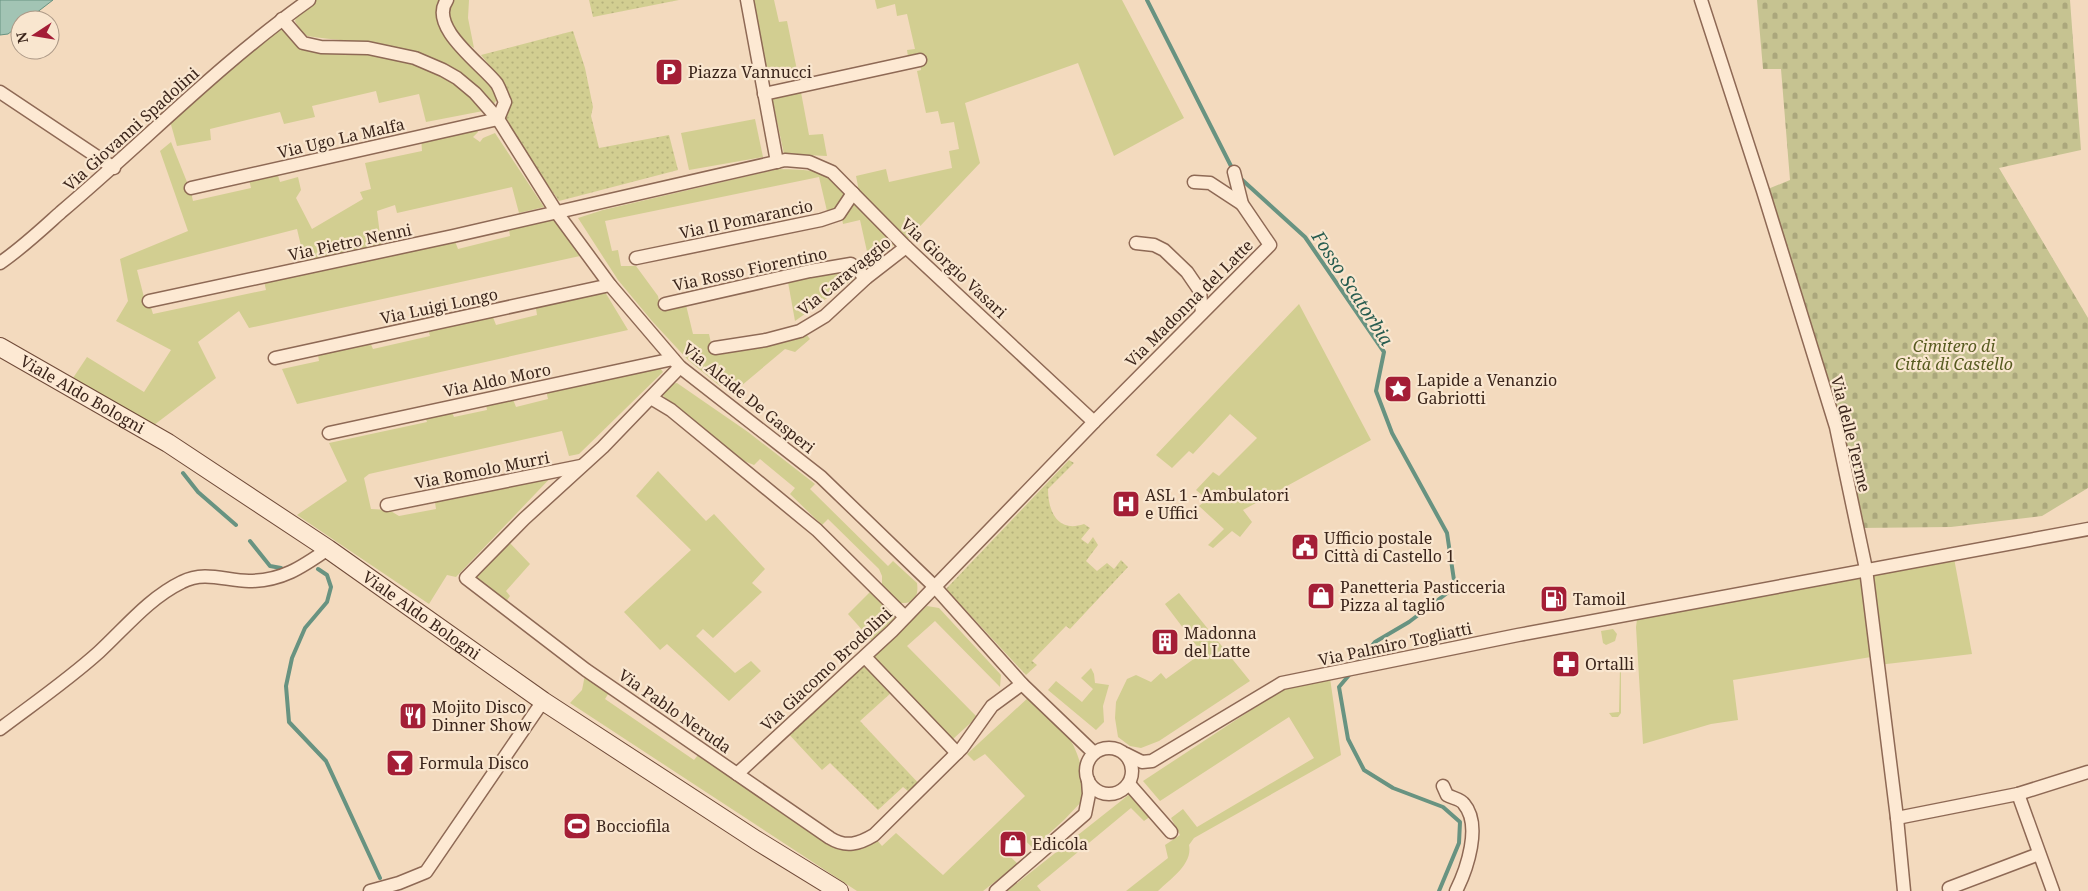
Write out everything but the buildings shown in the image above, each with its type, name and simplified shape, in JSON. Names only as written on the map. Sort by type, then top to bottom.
[{"type":"main road","name":"Viale Aldo Bologni","points":[[0,347],[168,443],[328,549],[542,701],[756,840],[839,891]]},
{"type":"street","name":"Via Giovanni Spadolini","points":[[0,263],[18,250],[114,168],[203,86],[282,19],[309,0]]},
{"type":"street","points":[[447,0],[445,3],[444,20],[456,42],[497,84],[504,102],[498,119]]},
{"type":"street","points":[[747,0],[777,162]]},
{"type":"street","name":"Via delle Terme","points":[[1701,0],[1763,191],[1836,427],[1866,569],[1897,818],[1904,891]]},
{"type":"street","name":"Via Alcide De Gasperi","points":[[282,19],[304,43],[321,47],[368,48],[415,58],[457,78],[475,93],[498,119],[557,213],[610,285],[676,363],[815,472],[935,587],[1022,684],[1094,753]]},
{"type":"street","points":[[764,94],[920,60]]},
{"type":"street","points":[[0,92],[114,168]]},
{"type":"street","name":"Via Ugo La Malfa","points":[[191,188],[498,119]]},
{"type":"street","name":"Via Giorgio Vasari","points":[[557,213],[785,160],[810,162],[832,172],[906,247],[1094,422]]},
{"type":"street","name":"Via Madonna del Latte","points":[[1094,422],[1270,245],[1242,204],[1234,172]]},
{"type":"street","points":[[1194,182],[1210,182],[1242,204]]},
{"type":"street","name":"Via Il Pomarancio","points":[[636,258],[839,214],[853,193]]},
{"type":"street","name":"Via Pietro Nenni","points":[[150,301],[557,213]]},
{"type":"street","points":[[1136,243],[1154,245],[1164,250],[1186,272],[1200,291],[1202,312]]},
{"type":"street","name":"Via Caravaggio","points":[[715,348],[800,331],[825,316],[866,278],[906,247]]},
{"type":"street","name":"Via Rosso Fiorentino","points":[[665,304],[810,271],[851,264],[866,278]]},
{"type":"street","name":"Via Luigi Longo","points":[[275,358],[610,285]]},
{"type":"street","name":"Via Romolo Murri","points":[[466,578],[524,519],[604,448],[651,398],[676,363]]},
{"type":"street","name":"Via Aldo Moro","points":[[329,433],[676,363]]},
{"type":"street","points":[[651,398],[671,410],[817,530],[905,618]]},
{"type":"street","points":[[935,587],[1094,422]]},
{"type":"street","name":"Via Romolo Murri","points":[[387,505],[583,466]]},
{"type":"street","name":"Via Palmiro Togliatti","points":[[1130,781],[1152,761],[1282,684],[1518,635],[2088,529]]},
{"type":"street","points":[[0,729],[80,668],[154,600],[179,583],[192,578],[211,575],[247,581],[273,578],[293,572],[328,549]]},
{"type":"street","name":"Via Pablo Neruda","points":[[466,578],[586,670],[833,840],[851,845],[862,843],[874,835],[957,753]]},
{"type":"street","name":"Via Giacomo Brodolini","points":[[737,774],[865,657],[935,587]]},
{"type":"street","points":[[865,657],[957,753],[992,706],[1022,684]]},
{"type":"street","points":[[370,891],[399,883],[426,872],[542,701]]},
{"type":"street","points":[[1085,814],[1089,794],[1086,766],[1094,753],[1104,748],[1112,748],[1142,762],[1152,761]]},
{"type":"street","points":[[996,891],[1085,814],[1094,800],[1107,794],[1119,792],[1130,781],[1132,766],[1126,754]]},
{"type":"street","points":[[1897,818],[2018,794],[2088,772]]},
{"type":"street","points":[[1088,780],[1096,790],[1107,794]]},
{"type":"street","points":[[1130,781],[1171,832]]},
{"type":"street","points":[[1443,786],[1447,795],[1463,801],[1468,809],[1472,825],[1468,864],[1456,891]]},
{"type":"street","points":[[2018,794],[2053,891]]},
{"type":"street","points":[[1950,891],[1949,888],[2039,854]]},
{"type":"shaded area","points":[[0,0],[53,0],[40,10],[10,10],[10,32],[0,35]]},
{"type":"shaded area","points":[[316,0],[441,0],[440,24],[493,88],[498,98],[493,105],[469,80],[451,68],[432,58],[412,51],[371,43],[307,36],[300,30],[295,21],[298,12]]},
{"type":"shaded area","points":[[453,0],[469,0],[468,18],[474,48],[453,27],[449,14]]},
{"type":"shaded area","points":[[589,0],[679,0],[593,17]]},
{"type":"shaded area","points":[[753,0],[774,0],[779,22],[787,21],[798,75],[768,81]]},
{"type":"shaded area","points":[[875,0],[1122,0],[1184,118],[1114,156],[1078,63],[965,103],[980,163],[907,240],[859,191],[856,176],[886,169],[889,182],[952,168],[949,151],[959,149],[954,122],[941,124],[938,111],[926,113],[917,71],[921,70],[920,61],[909,63],[907,50],[915,49],[907,14],[897,16],[895,4],[877,9]]},
{"type":"shaded area","points":[[282,27],[300,46],[390,55],[434,71],[464,89],[483,111],[426,122],[419,94],[379,103],[376,91],[312,106],[315,117],[284,124],[280,112],[210,129],[211,140],[177,146],[170,121]]},
{"type":"shaded area","points":[[573,31],[585,68],[593,107],[591,116],[599,148],[669,135],[678,170],[559,201],[503,120],[502,81],[481,55]]},
{"type":"shaded area","points":[[800,87],[809,135],[823,134],[827,156],[784,154],[771,93]]},
{"type":"shaded area","points":[[755,119],[763,157],[689,170],[681,133]]},
{"type":"shaded area","points":[[475,124],[478,132],[473,137],[480,142],[483,138],[495,133],[544,207],[519,213],[512,187],[397,213],[395,205],[377,211],[382,251],[453,236],[458,249],[510,236],[508,224],[550,214],[580,256],[249,328],[239,311],[198,342],[216,378],[154,425],[73,378],[87,357],[144,392],[171,350],[116,321],[128,301],[120,259],[188,231],[160,151],[171,142],[193,201],[251,188],[248,175],[276,169],[280,182],[298,177],[301,190],[296,198],[312,229],[363,199],[360,192],[371,189],[365,163],[422,151],[421,136]],"holes":[[[297,229],[306,267],[263,277],[266,290],[153,314],[149,301],[145,301],[137,270]]]},
{"type":"shaded area","points":[[778,169],[816,172],[824,175],[839,187],[845,196],[837,210],[827,211],[819,177],[605,221],[612,251],[618,250],[621,266],[636,266],[658,296],[661,311],[686,305],[693,334],[709,334],[713,352],[806,334],[810,339],[795,352],[785,349],[735,391],[724,383],[720,386],[688,360],[652,321],[618,280],[578,218],[603,210]]},
{"type":"shaded area","points":[[853,202],[895,244],[872,263],[868,256],[860,220],[843,224],[842,218]]},
{"type":"shaded area","points":[[849,269],[855,278],[795,321],[788,282]]},
{"type":"shaded area","points":[[602,287],[628,330],[297,404],[282,369],[319,361],[317,349],[368,338],[373,349],[430,336],[427,326],[491,312],[496,325],[537,315],[535,302]]},
{"type":"shaded area","points":[[1299,304],[1371,440],[1243,510],[1252,522],[1240,537],[1232,531],[1213,548],[1208,545],[1224,529],[1199,506],[1207,499],[1196,490],[1213,472],[1219,476],[1257,438],[1230,414],[1193,454],[1189,451],[1172,468],[1156,455]]},
{"type":"shaded area","points":[[656,362],[663,372],[579,454],[569,456],[562,431],[369,474],[364,478],[371,509],[389,510],[399,516],[436,509],[434,496],[557,471],[456,577],[447,575],[429,604],[297,515],[347,481],[329,443],[427,422],[424,413],[450,407],[454,417],[487,410],[485,399],[511,394],[516,407],[548,399],[545,386]]},
{"type":"shaded area","points":[[677,383],[748,432],[815,484],[810,489],[888,566],[893,561],[917,583],[915,598],[909,602],[900,603],[882,585],[882,576],[879,569],[828,519],[822,525],[790,494],[795,488],[760,459],[754,465],[744,461],[673,407],[662,394],[670,384]]},
{"type":"shaded area","points":[[1069,460],[1074,463],[1048,489],[1048,497],[1053,513],[1061,523],[1067,526],[1084,524],[1090,528],[1081,539],[1088,544],[1093,537],[1098,545],[1086,561],[1097,571],[1107,563],[1114,569],[1121,560],[1128,567],[1070,629],[1066,626],[1032,661],[1037,665],[1026,675],[946,589]]},
{"type":"shaded area","points":[[658,471],[706,521],[714,514],[765,569],[752,583],[762,592],[713,638],[703,629],[696,636],[735,673],[751,661],[761,671],[729,701],[667,644],[660,650],[624,612],[691,550],[636,496]]},
{"type":"shaded area","points":[[505,538],[530,564],[506,591],[510,596],[503,606],[466,578]]},
{"type":"shaded area","points":[[1953,553],[1972,654],[1878,665],[1877,656],[1733,680],[1738,720],[1711,724],[1643,744],[1636,627],[1638,612]]},
{"type":"shaded area","points":[[875,587],[901,614],[872,641],[848,614]]},
{"type":"shaded area","points":[[1179,593],[1250,681],[1159,741],[1141,748],[1130,746],[1118,737],[1115,718],[1116,702],[1127,679],[1136,675],[1151,682],[1161,673],[1166,679],[1202,653],[1165,604]]},
{"type":"shaded area","points":[[927,606],[939,608],[1001,675],[1000,687],[935,621],[907,646],[977,717],[953,739],[871,658]]},
{"type":"shaded area","points":[[1613,629],[1617,634],[1615,641],[1606,645],[1603,643],[1601,631]]},
{"type":"shaded area","points":[[861,661],[892,692],[860,721],[923,788],[914,796],[903,787],[878,810],[830,763],[822,770],[785,730]]},
{"type":"shaded area","points":[[1621,661],[1621,713],[1618,717],[1612,717],[1609,713],[1619,712],[1620,665],[1610,665],[1611,662]]},
{"type":"shaded area","points":[[1091,668],[1095,683],[1109,685],[1103,706],[1104,722],[1096,730],[1048,690],[1056,681],[1082,702],[1093,689],[1081,678]]},
{"type":"shaded area","points":[[586,670],[612,688],[605,699],[694,760],[702,750],[838,847],[859,848],[868,846],[877,840],[882,846],[896,833],[943,875],[1025,796],[985,754],[974,761],[967,754],[1030,696],[1054,719],[1076,751],[1083,779],[1085,798],[1033,848],[1015,831],[999,846],[1018,864],[983,891],[857,891],[570,703],[582,690]]},
{"type":"shaded area","points":[[1330,678],[1341,755],[1194,838],[1189,845],[1188,859],[1180,871],[1158,891],[1126,891],[1168,858],[1165,845],[1180,835],[1171,818],[1183,809],[1197,827],[1314,758],[1289,717],[1160,801],[1143,781],[1286,687]]},
{"type":"shaded area","points":[[1131,793],[1151,816],[1144,821],[1131,808],[1037,886],[1041,891],[1007,891]]},
{"type":"green space","name":"Cimitero di Città di Castello","points":[[1757,0],[2070,0],[2081,150],[1999,168],[2088,318],[2088,488],[2042,516],[1951,527],[1858,528],[1836,427],[1763,191],[1790,180],[1781,69],[1763,69]]},
{"type":"waterway","name":"Fosso Scatorbia","points":[[1147,0],[1233,170]]},
{"type":"waterway","name":"Fosso Scatorbia","points":[[1239,177],[1305,237],[1384,352],[1376,391],[1392,433],[1447,533],[1455,587],[1409,622],[1375,642],[1357,664]]},
{"type":"waterway","points":[[183,473],[198,492],[236,525]]},
{"type":"waterway","points":[[250,541],[270,566],[281,568]]},
{"type":"waterway","points":[[318,569],[327,575],[331,587],[327,602],[305,628],[292,658],[286,686],[289,722],[326,761],[380,878]]},
{"type":"waterway","name":"Fosso Scatorbia","points":[[1350,674],[1339,687],[1348,739],[1364,770],[1393,788],[1443,807],[1460,822],[1459,843],[1439,891]]},
{"type":"place","name":"Piazza Vannucci","points":[[669,72]]},
{"type":"place","name":"Lapide a Venanzio Gabriotti","points":[[1398,389]]},
{"type":"place","name":"ASL 1 - Ambulatori e Uffici","points":[[1126,504]]},
{"type":"place","name":"Ufficio postale Città di Castello 1","points":[[1305,547]]},
{"type":"place","name":"Panetteria Pasticceria Pizza al taglio","points":[[1321,596]]},
{"type":"place","name":"Tamoil","points":[[1554,599]]},
{"type":"place","name":"Madonna del Latte","points":[[1165,642]]},
{"type":"place","name":"Ortalli","points":[[1566,664]]},
{"type":"place","name":"Mojito Disco Dinner Show","points":[[413,716]]},
{"type":"place","name":"Formula Disco","points":[[400,763]]},
{"type":"place","name":"Bocciofila","points":[[577,826]]},
{"type":"place","name":"Edicola","points":[[1013,844]]}]
